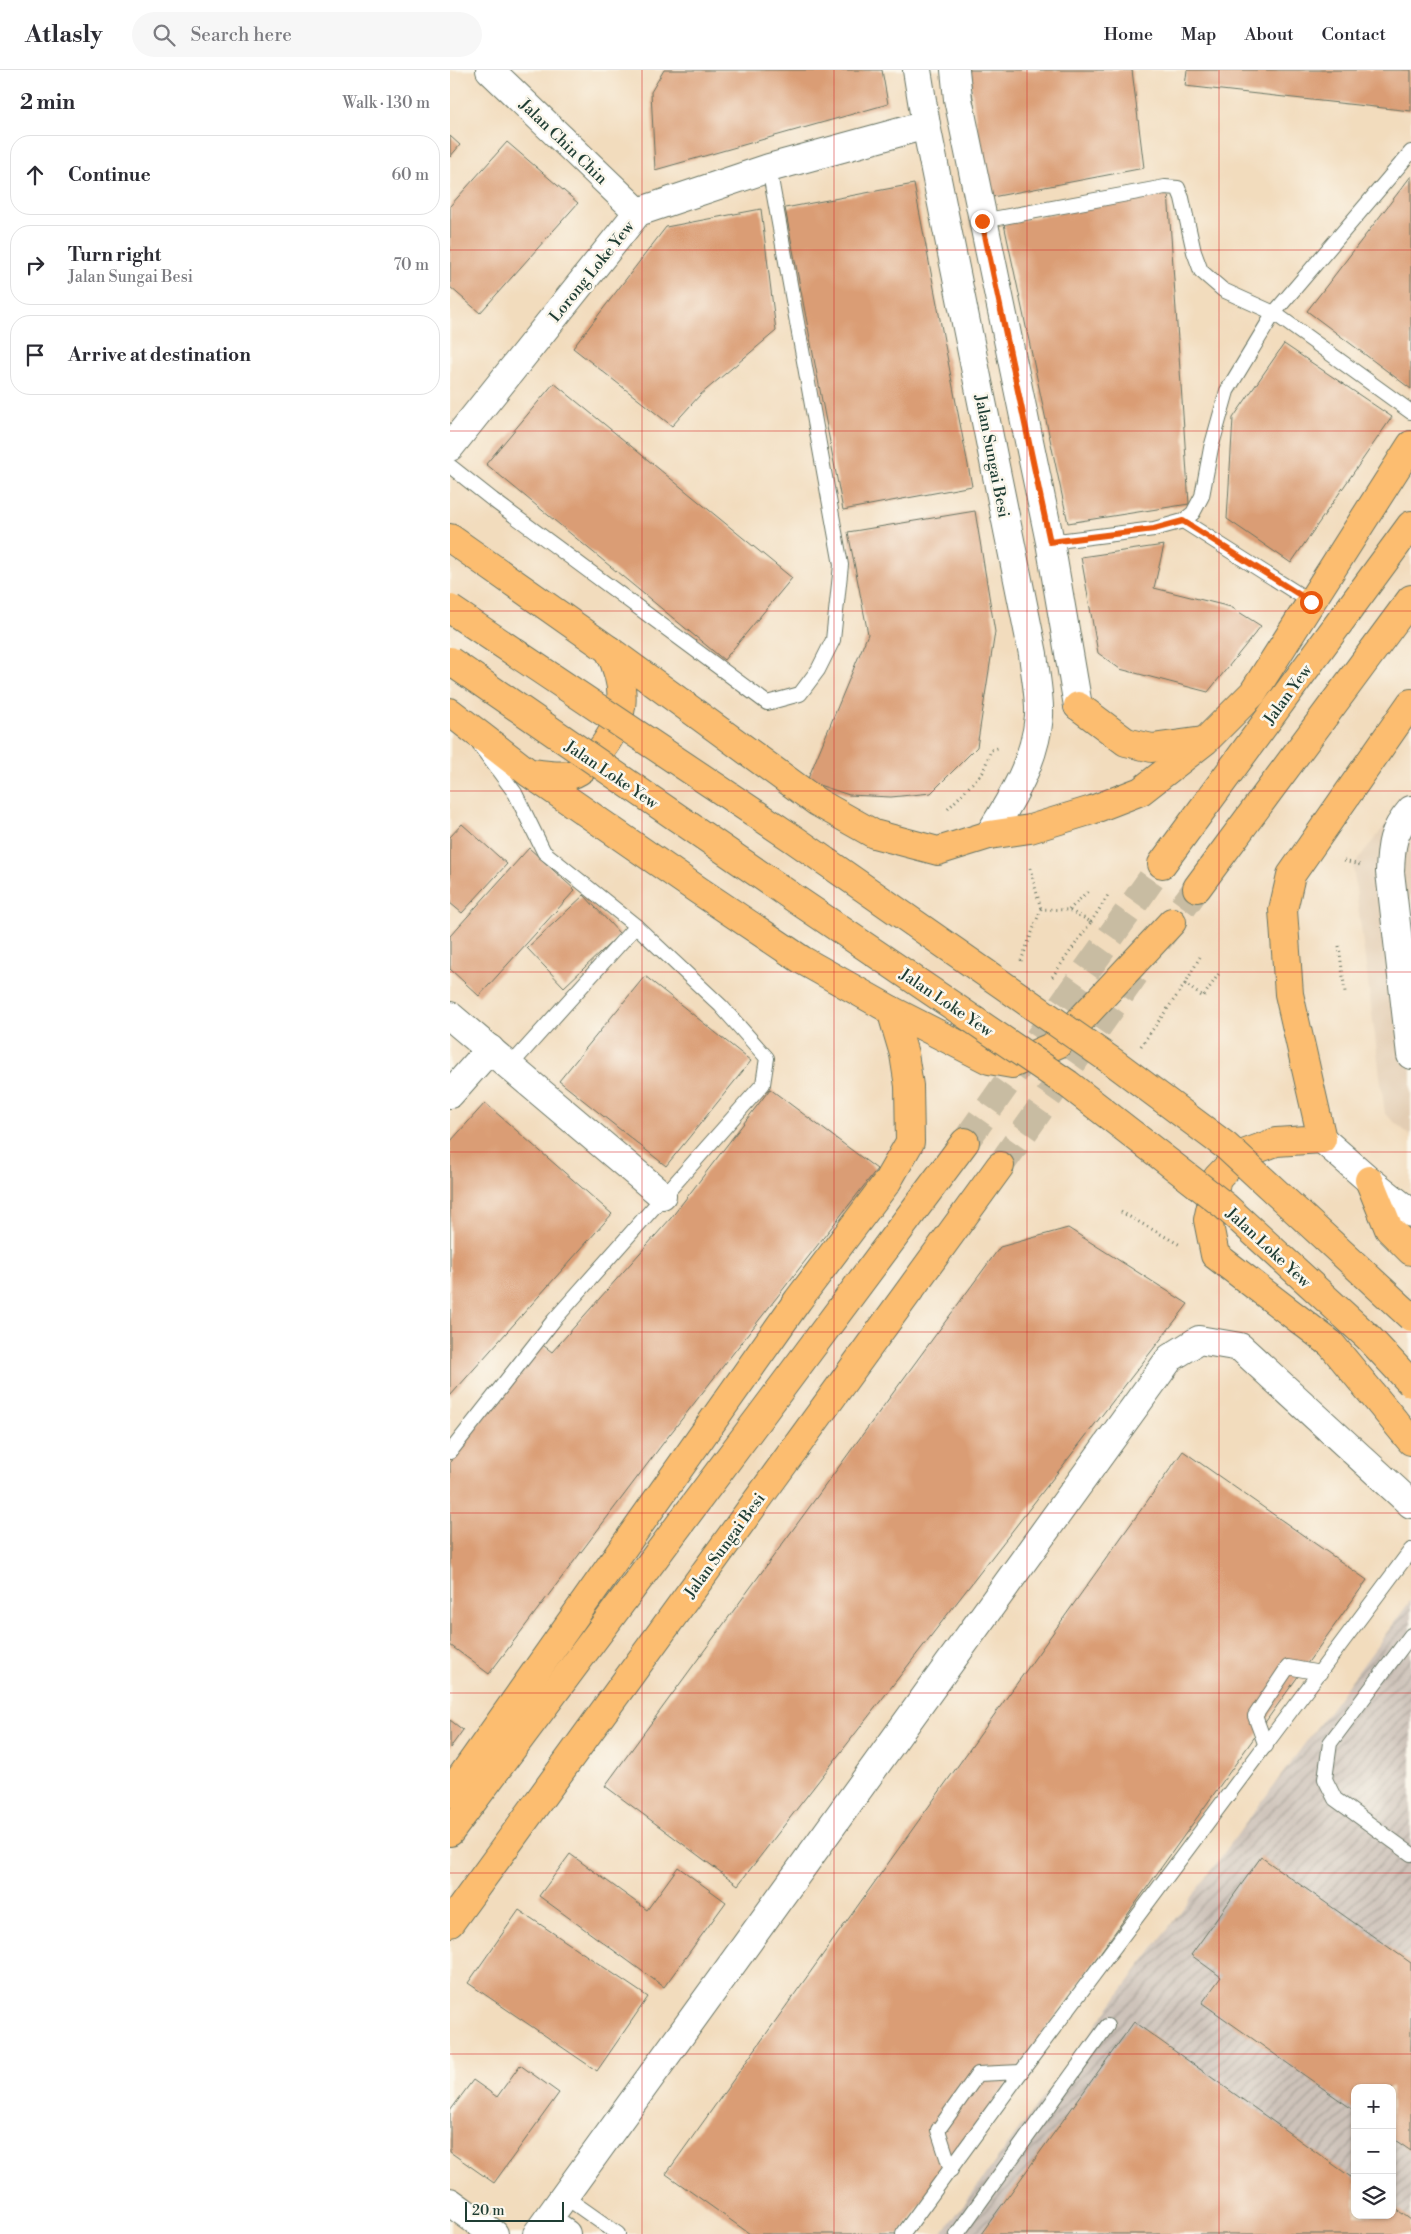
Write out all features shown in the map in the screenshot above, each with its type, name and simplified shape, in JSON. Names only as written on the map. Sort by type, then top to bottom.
[{"type":"main road","points":[[450,538],[609,650],[817,802],[874,834],[938,851],[989,835],[1030,829],[1092,810],[1141,791],[1205,741],[1253,693],[1411,445]]},
{"type":"main road","name":"Jalan Yew","points":[[1162,864],[1411,525]]},
{"type":"main road","points":[[1197,888],[1411,599]]},
{"type":"main road","points":[[450,609],[795,840],[1116,1064],[1226,1146],[1411,1316]]},
{"type":"main road","points":[[529,773],[570,775],[593,760],[610,739],[618,725],[622,686],[617,667],[609,650]]},
{"type":"main road","name":"Jalan Loke Yew","points":[[450,661],[1068,1084],[1224,1206],[1368,1337],[1411,1383]]},
{"type":"main road","points":[[1411,703],[1291,875],[1283,910],[1289,994],[1322,1139],[1276,1142],[1238,1156],[1217,1178],[1208,1220],[1215,1255],[1332,1344],[1411,1442]]},
{"type":"main road","points":[[1078,706],[1126,742],[1152,748],[1205,741]]},
{"type":"main road","points":[[456,716],[529,773],[802,960],[891,1010],[989,1060],[1012,1064],[1058,1044],[1172,922]]},
{"type":"main road","points":[[450,1793],[798,1300],[887,1182],[910,1142],[909,1086],[904,1054],[891,1010]]},
{"type":"main road","points":[[450,1832],[965,1142]]},
{"type":"main road","name":"Jalan Sungai Besi","points":[[450,1923],[1000,1166]]},
{"type":"main road","points":[[1369,1180],[1389,1229],[1411,1250]]},
{"type":"street","name":"Jalan Chin Chin","points":[[490,70],[638,212]]},
{"type":"street","name":"Jalan Sungai Besi","points":[[916,70],[1033,654],[1039,715],[1029,764],[1014,794],[989,835]]},
{"type":"street","points":[[954,70],[982,221],[1050,542],[1078,706]]},
{"type":"street","name":"Lorong Loke Yew","points":[[450,447],[638,212],[769,168],[926,125]]},
{"type":"street","points":[[1411,810],[1400,822],[1391,844],[1390,872],[1411,1055]]},
{"type":"street","points":[[450,1016],[662,1195]]},
{"type":"street","points":[[450,1094],[500,1057]]},
{"type":"street","points":[[1322,1139],[1411,1213]]},
{"type":"street","points":[[550,2230],[564,2196],[1170,1358],[1199,1340],[1240,1347],[1411,1504]]},
{"type":"street","points":[[450,2202],[494,2234]]},
{"type":"lane","points":[[1050,542],[1154,529],[1183,521],[1193,513],[1202,496],[1211,448],[1227,391],[1274,313],[1411,152]]},
{"type":"lane","points":[[450,466],[767,703],[800,694],[818,670],[833,640],[841,565],[769,168]]},
{"type":"lane","points":[[982,221],[1165,187],[1178,188],[1194,252],[1201,271],[1224,290],[1274,313],[1411,412]]},
{"type":"lane","points":[[1183,521],[1311,602]]},
{"type":"lane","points":[[450,1452],[554,1320],[662,1195],[763,1084],[767,1058],[721,1006],[636,926],[544,852],[515,793],[456,716]]},
{"type":"lane","points":[[500,1057],[636,926]]},
{"type":"lane","points":[[903,2234],[1020,2072],[1411,1550]]},
{"type":"lane","points":[[1411,1635],[1330,1743],[1325,1779],[1335,1799],[1411,1854]]},
{"type":"lane","points":[[1266,1746],[1255,1716],[1288,1667],[1320,1673]]},
{"type":"lane","points":[[957,2234],[1107,2026]]},
{"type":"lane","points":[[951,2170],[938,2130],[978,2074],[1020,2072]]},
{"type":"lane","points":[[564,2196],[618,2234]]},
{"type":"path","points":[[948,809],[983,772]]},
{"type":"path","points":[[1020,962],[1041,909],[1030,868]]},
{"type":"path","points":[[1069,910],[1089,890]]},
{"type":"path","points":[[1046,985],[1109,894]]},
{"type":"path","points":[[1041,909],[1069,910],[1091,922]]},
{"type":"path","points":[[1339,946],[1345,992]]},
{"type":"path","points":[[1140,1047],[1185,984],[1200,957]]},
{"type":"path","points":[[1185,984],[1203,997],[1220,972]]},
{"type":"shaded area","points":[[1411,793],[1411,1136],[1385,1114],[1353,866]]},
{"type":"shaded area","points":[[1411,1600],[1411,2234],[942,2234]]},
{"type":"building","points":[[664,70],[882,70],[888,104],[655,170],[651,92]]},
{"type":"building","points":[[969,70],[1132,70],[1144,168],[987,198]]},
{"type":"building","points":[[1187,70],[1411,70],[1411,111],[1185,86]]},
{"type":"building","points":[[450,136],[460,145],[450,157]]},
{"type":"building","points":[[507,142],[578,203],[480,313],[450,287],[450,206]]},
{"type":"building","points":[[1411,176],[1411,389],[1307,311]]},
{"type":"building","points":[[914,184],[972,486],[843,510],[785,208]]},
{"type":"building","points":[[1168,191],[1189,504],[1068,523],[1004,224]]},
{"type":"building","points":[[761,209],[776,331],[700,395],[672,426],[573,348],[666,227]]},
{"type":"building","points":[[1284,344],[1392,417],[1291,563],[1227,519],[1233,418]]},
{"type":"building","points":[[554,383],[792,578],[724,660],[486,464]]},
{"type":"building","points":[[975,511],[995,632],[977,747],[931,793],[891,797],[849,795],[807,781],[868,634],[848,532]]},
{"type":"building","points":[[1164,545],[1154,588],[1231,607],[1261,626],[1208,692],[1120,669],[1098,653],[1081,557]]},
{"type":"building","points":[[462,824],[507,864],[462,913],[450,903],[450,837]]},
{"type":"building","points":[[529,848],[575,890],[479,996],[450,969],[450,936]]},
{"type":"building","points":[[584,895],[620,934],[564,987],[527,948]]},
{"type":"building","points":[[645,976],[751,1061],[666,1166],[559,1081]]},
{"type":"building","points":[[770,1089],[877,1169],[667,1438],[489,1674],[450,1645],[450,1462],[540,1343],[552,1352],[671,1218]]},
{"type":"building","points":[[485,1103],[612,1214],[450,1396],[450,1142]]},
{"type":"building","points":[[1068,1228],[1188,1304],[738,1885],[605,1786],[1000,1247]]},
{"type":"building","points":[[1183,1451],[1367,1580],[899,2234],[750,2234],[666,2174]]},
{"type":"building","points":[[450,1720],[463,1730],[450,1748]]},
{"type":"building","points":[[570,1854],[647,1910],[678,1867],[726,1902],[664,1987],[539,1896]]},
{"type":"building","points":[[1261,1857],[1411,1963],[1411,2151],[1396,2141],[1396,2084],[1351,2084],[1351,2108],[1202,2003],[1221,1977],[1191,1955]]},
{"type":"building","points":[[519,1910],[648,1997],[597,2071],[468,1983]]},
{"type":"building","points":[[1134,2022],[1351,2177],[1351,2219],[1396,2219],[1396,2209],[1411,2220],[1411,2234],[981,2234]]},
{"type":"building","points":[[520,2065],[559,2093],[494,2183],[450,2152],[450,2111],[473,2080],[497,2097]]},
{"type":"tunnel","points":[[965,1142],[1162,864]]},
{"type":"tunnel","points":[[1158,941],[1197,888]]},
{"type":"tunnel","points":[[1000,1166],[1135,974]]},
{"type":"route","points":[[982,221],[1050,542],[1154,529],[1183,521],[1311,602]]}]
